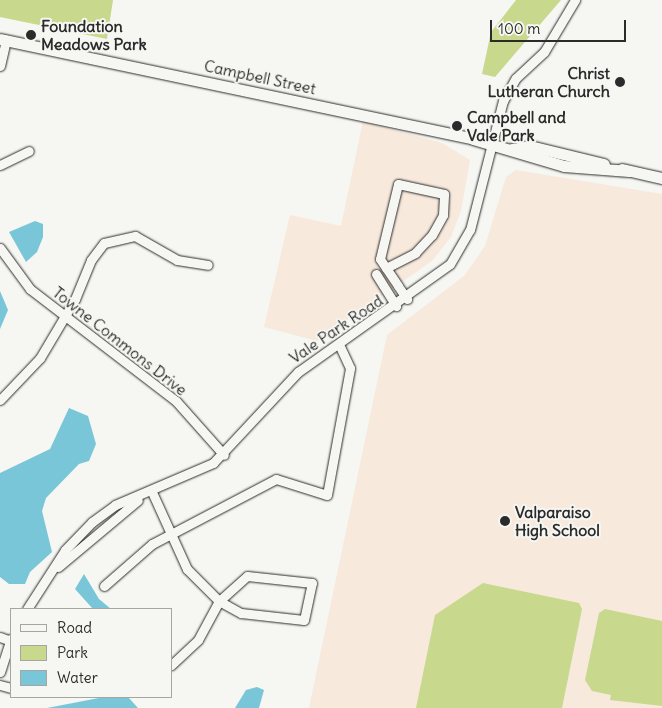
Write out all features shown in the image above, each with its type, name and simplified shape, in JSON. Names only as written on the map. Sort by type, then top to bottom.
[{"type":"main road","name":"Campbell Street","points":[[3,39],[492,144],[512,149],[528,158],[564,166],[629,171],[662,178]]},
{"type":"street","name":"Vale Park Road","points":[[28,608],[52,572],[142,497],[224,455],[289,381],[406,299],[450,264],[464,244],[509,87],[544,52],[575,0]]},
{"type":"street","points":[[0,66],[3,39]]},
{"type":"street","points":[[0,165],[29,151]]},
{"type":"street","points":[[386,268],[415,252],[432,235],[443,215],[444,194],[398,184],[380,259],[406,299]]},
{"type":"street","points":[[0,400],[33,368],[65,317],[94,253],[116,237],[141,238],[177,260],[208,265]]},
{"type":"street","name":"Towne Commons Drive","points":[[0,248],[20,279],[65,317],[176,401],[224,455]]},
{"type":"street","points":[[376,274],[396,306]]},
{"type":"street","points":[[104,586],[152,544],[276,479],[327,495],[350,368],[340,344]]},
{"type":"street","points":[[152,492],[171,535],[193,577],[219,601],[241,613],[304,620],[312,583],[247,576],[219,601],[198,640],[172,664]]},
{"type":"street","points":[[0,672],[10,643]]},
{"type":"shaded area","points":[[363,121],[442,143],[470,160],[461,211],[451,237],[432,261],[317,341],[264,327],[290,215],[341,226]]},
{"type":"shaded area","name":"Valparaiso High School","points":[[516,170],[662,194],[662,708],[309,708],[387,335],[465,275],[485,246],[506,177]]},
{"type":"green space","points":[[0,0],[113,0],[107,39],[0,17]]},
{"type":"green space","points":[[516,0],[561,0],[495,77],[482,74],[491,32]]},
{"type":"green space","points":[[483,583],[579,603],[582,609],[562,708],[416,708],[435,615]]},
{"type":"green space","points":[[605,609],[662,621],[662,706],[610,700],[611,695],[592,691],[585,680],[599,613]]},
{"type":"water","points":[[35,221],[43,224],[43,237],[37,252],[26,262],[9,232]]},
{"type":"water","points":[[0,291],[8,310],[0,329]]},
{"type":"water","points":[[69,408],[88,416],[96,444],[89,461],[79,464],[46,498],[42,511],[52,552],[30,572],[25,584],[9,584],[0,577],[0,473],[50,449]]},
{"type":"water","points":[[84,574],[99,599],[110,608],[92,608],[75,589]]},
{"type":"water","points":[[257,687],[264,690],[259,708],[235,708],[246,690]]},
{"type":"water","points":[[99,698],[129,698],[138,708],[47,708]]},
{"type":"place","name":"Foundation Meadows Park","points":[[31,35]]},
{"type":"place","name":"Christ Lutheran Church","points":[[620,82]]},
{"type":"place","name":"Campbell and Vale Park","points":[[457,126]]},
{"type":"place","name":"Valparaiso High School","points":[[505,521]]}]
